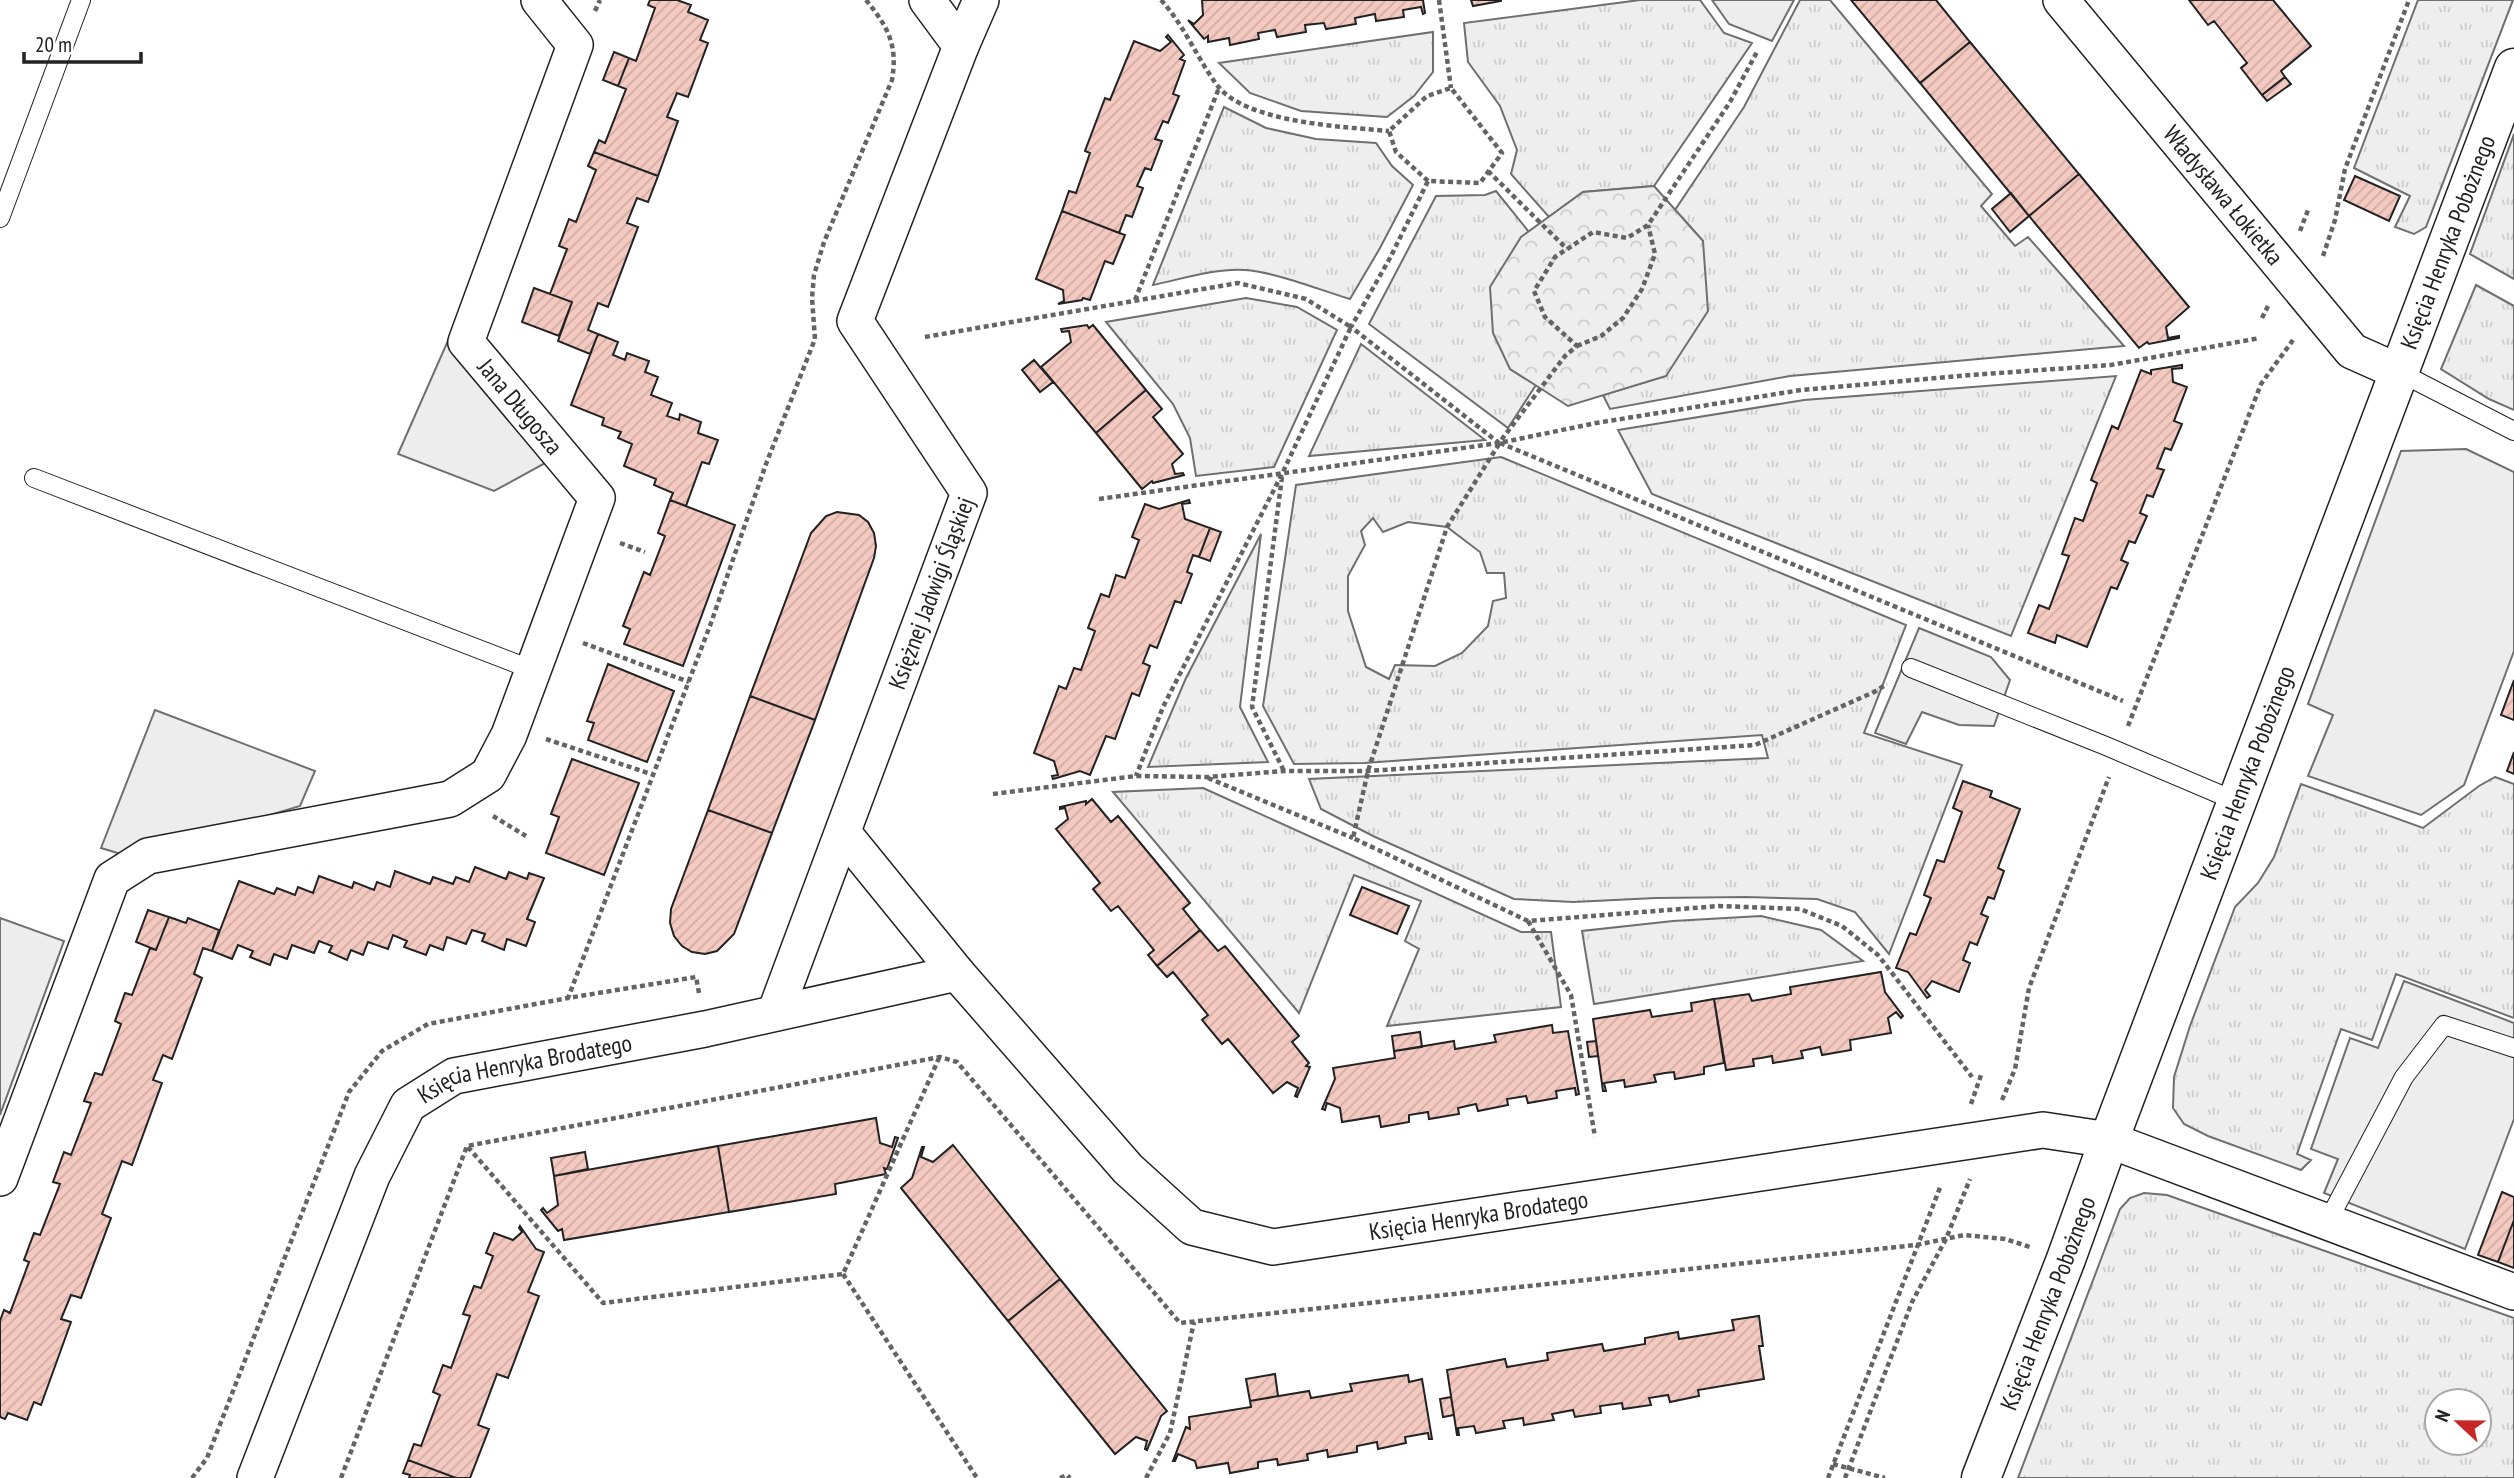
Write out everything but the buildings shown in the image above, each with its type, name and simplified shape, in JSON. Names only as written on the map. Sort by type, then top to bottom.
[{"type":"street","name":"Jana Długosza","points":[[0,1178],[112,879],[148,856],[450,799],[488,775],[509,734],[597,498],[466,342],[575,45],[539,0]]},
{"type":"street","points":[[928,0],[961,46]]},
{"type":"street","name":"Księżnej Jadwigi Śląskiej","points":[[775,1013],[969,493],[855,321],[981,0]]},
{"type":"street","name":"Władysława Łokietka","points":[[2061,0],[2352,351],[2399,372]]},
{"type":"street","name":"Księcia Henryka Pobożnego","points":[[1981,1478],[2514,68]]},
{"type":"street","name":"Księcia Henryka Brodatego","points":[[844,834],[957,973],[1128,1169],[1192,1227],[1273,1247],[2042,1130],[2109,1140],[2514,1292]]},
{"type":"street","name":"Księcia Henryka Brodatego","points":[[256,1478],[372,1176],[408,1105],[454,1076],[705,1029],[957,973]]},
{"type":"lane","points":[[0,218],[81,0]]},
{"type":"lane","points":[[2399,372],[2514,431]]},
{"type":"lane","points":[[34,478],[533,670]]},
{"type":"lane","points":[[1911,668],[2238,802]]},
{"type":"lane","points":[[2328,1220],[2404,1077],[2444,1025],[2514,1048]]},
{"type":"path","points":[[705,1029],[696,977],[568,998],[689,682],[766,464],[815,339],[811,298],[814,275],[824,242],[892,80],[895,61],[892,41],[879,16],[866,0]]},
{"type":"path","points":[[1161,0],[1173,12],[1219,88],[1243,106],[1300,122],[1389,131],[1427,96],[1451,88]]},
{"type":"path","points":[[1389,131],[1396,152],[1428,181],[1480,183],[1502,153],[1451,88],[1439,0]]},
{"type":"path","points":[[1577,346],[1545,317],[1534,291],[1555,257],[1593,232],[1627,238],[1648,225],[1730,102],[1758,50]]},
{"type":"path","points":[[1135,301],[1219,88]]},
{"type":"path","points":[[1489,171],[1567,249]]},
{"type":"path","points":[[1136,776],[1163,707],[1282,474],[1352,327],[1428,181]]},
{"type":"path","points":[[1353,838],[1368,771],[1447,527],[1499,443],[1565,356],[1577,346],[1601,336],[1623,318],[1642,289],[1655,254],[1648,225]]},
{"type":"path","points":[[925,337],[1238,283],[1306,299],[1352,327],[1499,443],[2123,701]]},
{"type":"path","points":[[1099,499],[1499,443],[1596,423],[1801,390],[2111,365],[2260,338]]},
{"type":"path","points":[[1282,474],[1252,707],[1284,771]]},
{"type":"path","points":[[612,541],[645,552]]},
{"type":"path","points":[[579,641],[689,682]]},
{"type":"path","points":[[993,794],[1136,776],[1208,777],[1284,771],[1368,771],[1755,746],[1874,692],[1911,668]]},
{"type":"path","points":[[542,738],[654,775]]},
{"type":"path","points":[[1208,777],[1353,838],[1528,921],[1719,906],[1800,909],[1842,926],[1878,955],[1972,1077]]},
{"type":"path","points":[[490,814],[526,836]]},
{"type":"path","points":[[1528,921],[1571,995],[1595,1137]]},
{"type":"path","points":[[467,1146],[940,1057],[957,1062],[1180,1323],[1916,1245],[1964,1235],[2005,1239],[2066,1259]]},
{"type":"path","points":[[843,1274],[940,1057]]},
{"type":"path","points":[[467,1146],[603,1303],[843,1274]]},
{"type":"path","points":[[341,1478],[467,1146]]},
{"type":"path","points":[[1828,1478],[1916,1245]]},
{"type":"path","points":[[843,1274],[976,1478]]},
{"type":"path","points":[[1146,1478],[1170,1433],[1194,1322]]},
{"type":"path","points":[[1833,1464],[1885,1478]]},
{"type":"path","points":[[1060,1478],[1067,1475],[1070,1478]]},
{"type":"green space","points":[[1640,0],[1700,0],[1724,33],[1752,43],[1654,186],[1583,192],[1549,217],[1511,174],[1517,150],[1500,106],[1468,62],[1464,23]]},
{"type":"green space","points":[[1800,0],[1830,0],[1992,194],[1981,206],[2015,246],[2028,237],[2124,346],[1790,376],[1610,409],[1603,395],[1666,376],[1703,241],[1675,210],[1744,107]]},
{"type":"green space","points":[[2418,0],[2513,0],[2426,227],[2414,234],[2395,227],[2410,196],[2354,168]]},
{"type":"green space","points":[[1433,32],[1433,72],[1414,96],[1387,117],[1301,111],[1250,93],[1219,63]]},
{"type":"green space","points":[[1224,107],[1266,128],[1316,139],[1376,143],[1392,166],[1413,185],[1350,299],[1283,278],[1245,270],[1210,272],[1153,285]]},
{"type":"green space","points":[[2514,134],[2514,279],[2470,254]]},
{"type":"green space","points":[[1654,186],[1703,241],[1708,311],[1666,376],[1568,406],[1510,369],[1493,333],[1490,287],[1521,237],[1583,192]]},
{"type":"green space","points":[[1496,191],[1529,232],[1521,238],[1510,369],[1536,385],[1508,428],[1369,324],[1436,196],[1485,195]]},
{"type":"green space","points":[[2476,285],[2514,306],[2514,410],[2489,399],[2441,369]]},
{"type":"green space","points":[[1246,298],[1297,307],[1337,330],[1274,467],[1196,476],[1190,438],[1173,404],[1106,322]]},
{"type":"green space","points":[[1361,344],[1485,440],[1309,456]]},
{"type":"green space","points":[[2116,376],[2011,636],[1652,494],[1618,430],[1804,400]]},
{"type":"green space","points":[[1501,457],[1906,625],[1864,733],[1962,765],[1889,954],[1855,912],[1817,899],[1656,898],[1573,902],[1514,899],[1373,836],[1321,809],[1309,779],[1768,758],[1762,735],[1364,763],[1294,764],[1263,706],[1296,485]],"holes":[[[1373,518],[1383,532],[1408,522],[1447,527],[1480,552],[1487,573],[1504,573],[1506,598],[1493,601],[1488,626],[1462,653],[1435,666],[1395,665],[1389,679],[1366,667],[1348,611],[1348,576],[1365,545],[1361,531]]]},
{"type":"green space","points":[[1261,534],[1240,707],[1268,762],[1148,767],[1186,678]]},
{"type":"green space","points":[[2495,777],[2514,784],[2514,1018],[2396,974],[2372,1040],[2341,1029],[2297,1154],[2311,1160],[2301,1170],[2208,1136],[2184,1124],[2173,1108],[2174,1077],[2190,1026],[2235,907],[2258,883],[2274,857],[2301,784],[2423,828]]},
{"type":"green space","points":[[1203,788],[1521,932],[1551,932],[1561,1007],[1387,1026],[1419,949],[1405,941],[1421,901],[1354,875],[1299,1013],[1113,792]]},
{"type":"green space","points":[[1761,916],[1821,930],[1863,961],[1594,1004],[1582,931],[1673,921]]},
{"type":"green space","points":[[2144,1193],[2167,1195],[2514,1318],[2514,1478],[2018,1478],[2120,1209],[2130,1198]]},
{"type":"shaded area","points":[[1712,0],[1794,0],[1772,41],[1729,24]]},
{"type":"shaded area","points":[[450,336],[560,455],[494,491],[398,454]]},
{"type":"shaded area","points":[[2466,449],[2514,472],[2514,651],[2464,785],[2421,815],[2308,776],[2333,715],[2308,704],[2401,451]]},
{"type":"shaded area","points":[[1919,628],[1991,657],[2010,680],[1994,726],[1959,725],[1922,712],[1906,744],[1875,733]]},
{"type":"shaded area","points":[[155,710],[315,771],[300,806],[131,857],[101,848]]},
{"type":"shaded area","points":[[0,918],[64,941],[0,1115]]},
{"type":"shaded area","points":[[2404,981],[2514,1023],[2514,1119],[2465,1249],[2324,1193],[2338,1159],[2311,1149],[2350,1038],[2378,1048]]}]
